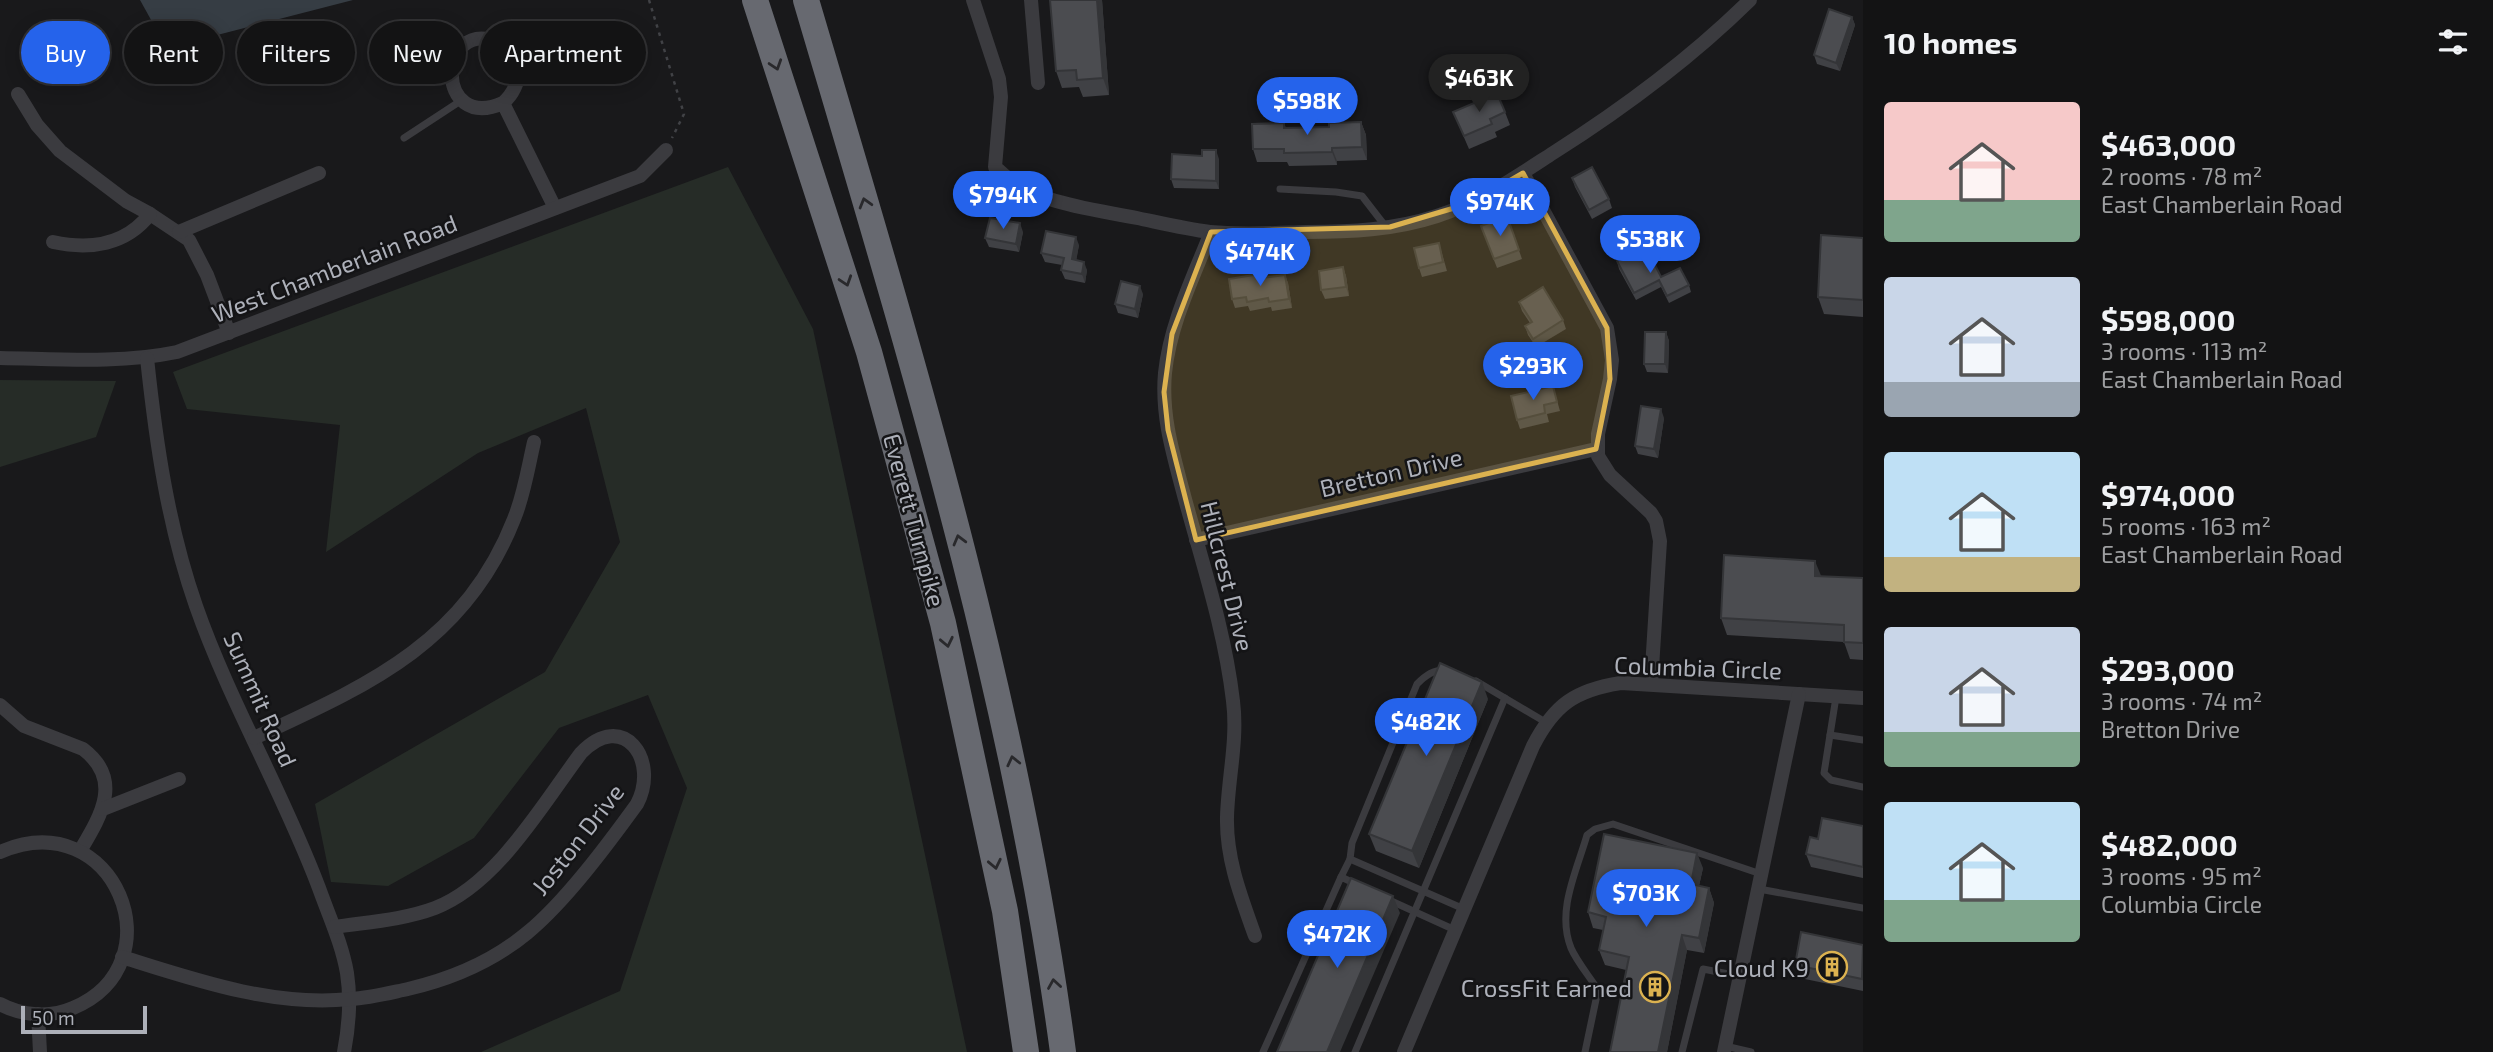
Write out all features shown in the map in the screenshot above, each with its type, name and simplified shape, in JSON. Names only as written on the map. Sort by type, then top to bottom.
[{"type":"highway","name":"Everett Turnpike","points":[[755,0],[869,352],[943,623],[1005,911],[1026,1052]]},
{"type":"highway","name":"Everett Turnpike","points":[[806,0],[949,499],[997,689],[1019,786],[1054,979],[1063,1052]]},
{"type":"street","points":[[973,0],[999,79],[1001,96],[995,167],[1016,185],[1047,199],[1211,232],[1346,232],[1387,228],[1435,217],[1471,203],[1523,173],[1645,92],[1676,68],[1750,0]]},
{"type":"street","points":[[1031,0],[1038,83]]},
{"type":"street","points":[[490,39],[511,50],[520,72],[518,85],[503,103],[482,108],[462,100],[455,92],[451,82],[453,61],[466,44],[490,39]]},
{"type":"street","points":[[18,94],[37,125],[60,151],[126,201],[189,240],[212,287],[229,333]]},
{"type":"street","points":[[503,103],[555,208]]},
{"type":"street","name":"West Chamberlain Road","points":[[0,358],[147,358],[177,352],[640,176],[666,150]]},
{"type":"street","points":[[179,232],[319,173]]},
{"type":"street","points":[[1523,173],[1606,328],[1611,344],[1611,379],[1597,449],[1602,464],[1610,475],[1644,505],[1659,530],[1651,684]]},
{"type":"street","points":[[53,242],[74,247],[120,239],[138,230],[150,214]]},
{"type":"street","name":"Hillcrest Drive","points":[[1211,232],[1172,334],[1164,392],[1168,430],[1215,610],[1233,698],[1235,740],[1227,818],[1228,836],[1236,884],[1255,936]]},
{"type":"street","name":"Summit Road","points":[[147,358],[167,508],[180,558],[213,649],[302,842],[343,952],[350,1000],[344,1052]]},
{"type":"street","points":[[254,738],[376,679],[422,647],[442,629],[479,585],[505,540],[523,492],[534,442]]},
{"type":"street","name":"Bretton Drive","points":[[1196,540],[1597,449]]},
{"type":"street","name":"Columbia Circle","points":[[1404,1052],[1534,746],[1547,723],[1569,699],[1585,691],[1620,683],[1863,698]]},
{"type":"street","name":"Columbia Circle","points":[[1724,1049],[1799,694]]},
{"type":"street","points":[[0,705],[24,726],[72,744],[91,755],[102,772],[106,800],[80,852]]},
{"type":"street","name":"Joston Drive","points":[[122,957],[181,976],[254,993],[313,1000],[350,1000],[427,985],[462,973],[526,934],[548,913],[637,804],[645,781],[641,756],[637,749],[625,738],[607,736],[598,739],[581,753],[500,861],[468,891],[421,913],[334,927]]},
{"type":"street","points":[[103,808],[180,779]]},
{"type":"street","points":[[0,851],[34,842],[58,844],[80,852],[104,870],[121,896],[127,926],[122,957],[106,985],[90,999],[60,1012],[38,1014],[0,1004]]},
{"type":"street","points":[[38,1014],[40,1052]]},
{"type":"lane","points":[[404,138],[462,100]]},
{"type":"lane","points":[[1280,189],[1362,196],[1387,228]]},
{"type":"lane","points":[[1263,1052],[1350,859],[1352,843],[1417,684],[1437,670],[1459,674]]},
{"type":"lane","points":[[1469,677],[1547,723]]},
{"type":"lane","points":[[1836,696],[1824,773],[1831,780],[1863,787]]},
{"type":"lane","points":[[1355,1052],[1505,698]]},
{"type":"lane","points":[[1830,735],[1863,740]]},
{"type":"lane","points":[[1585,1052],[1598,990],[1571,948],[1566,925],[1567,902],[1587,835],[1595,829],[1613,824],[1760,881],[1863,908]]},
{"type":"lane","points":[[1350,859],[1464,909]]},
{"type":"lane","points":[[1341,877],[1366,889]]},
{"type":"lane","points":[[1378,894],[1455,930]]},
{"type":"lane","points":[[1682,1052],[1703,970],[1740,976]]},
{"type":"lane","points":[[1724,1049],[1760,1052]]},
{"type":"path","points":[[649,0],[684,114],[666,150]]},
{"type":"highlighted area","points":[[1523,173],[1607,328],[1610,379],[1596,449],[1196,540],[1168,430],[1164,392],[1172,334],[1211,232],[1390,227],[1471,203]]},
{"type":"shaded area","points":[[140,0],[353,0],[272,21],[237,21],[237,30],[223,34],[223,21],[152,21]]},
{"type":"shaded area","points":[[728,167],[813,329],[967,1052],[481,1052],[620,991],[687,788],[648,695],[559,728],[474,838],[388,886],[331,882],[315,804],[545,672],[620,542],[586,408],[478,453],[326,552],[340,425],[187,409],[173,372]]},
{"type":"shaded area","points":[[0,380],[116,381],[96,437],[0,467]]},
{"type":"building","points":[[1050,0],[1097,0],[1103,78],[1077,80],[1076,70],[1056,71]]},
{"type":"building","points":[[1829,9],[1852,17],[1836,63],[1814,55]]},
{"type":"building","points":[[1497,93],[1505,112],[1490,119],[1492,124],[1464,136],[1453,112]]},
{"type":"building","points":[[1361,122],[1362,147],[1332,148],[1332,152],[1284,153],[1284,149],[1253,149],[1252,124],[1284,123],[1284,128],[1329,127],[1329,123]]},
{"type":"building","points":[[1202,150],[1216,150],[1216,181],[1171,179],[1172,154],[1202,156]]},
{"type":"building","points":[[1592,167],[1609,199],[1589,210],[1572,178]]},
{"type":"building","points":[[1507,216],[1519,250],[1494,259],[1481,226]]},
{"type":"building","points":[[990,218],[1020,223],[1016,244],[985,238]]},
{"type":"building","points":[[1046,231],[1076,237],[1072,259],[1084,262],[1082,274],[1061,270],[1064,258],[1041,253]]},
{"type":"building","points":[[1821,235],[1863,238],[1863,300],[1818,297]]},
{"type":"building","points":[[1439,243],[1443,262],[1419,268],[1414,248]]},
{"type":"building","points":[[1638,250],[1645,263],[1652,259],[1661,277],[1680,268],[1689,285],[1667,296],[1659,280],[1634,293],[1617,261]]},
{"type":"building","points":[[1343,267],[1346,287],[1321,290],[1319,271]]},
{"type":"building","points":[[1260,274],[1261,278],[1285,275],[1289,299],[1269,302],[1268,298],[1247,302],[1246,297],[1232,299],[1229,279]]},
{"type":"building","points":[[1121,281],[1140,286],[1135,309],[1115,304]]},
{"type":"building","points":[[1543,287],[1563,320],[1533,339],[1525,326],[1532,322],[1519,302]]},
{"type":"building","points":[[1645,332],[1666,332],[1665,364],[1644,364]]},
{"type":"building","points":[[1553,386],[1557,402],[1544,405],[1545,413],[1517,420],[1511,396]]},
{"type":"building","points":[[1641,406],[1661,409],[1654,449],[1635,446]]},
{"type":"building","points":[[1724,555],[1815,561],[1815,576],[1863,578],[1863,643],[1844,642],[1844,625],[1721,618]]},
{"type":"building","points":[[1440,663],[1482,682],[1412,851],[1369,834]]},
{"type":"building","points":[[1822,818],[1863,826],[1863,867],[1806,854],[1810,837],[1818,839]]},
{"type":"building","points":[[1604,834],[1697,853],[1691,884],[1709,888],[1699,938],[1682,935],[1658,1052],[1610,1052],[1629,957],[1599,950],[1606,917],[1588,912]]},
{"type":"building","points":[[1351,878],[1393,896],[1327,1052],[1277,1052]]},
{"type":"building","points":[[1801,932],[1863,945],[1862,979],[1795,965]]},
{"type":"place","name":"Cloud K9","points":[[1832,967]]},
{"type":"place","name":"CrossFit Earned","points":[[1655,987]]}]
